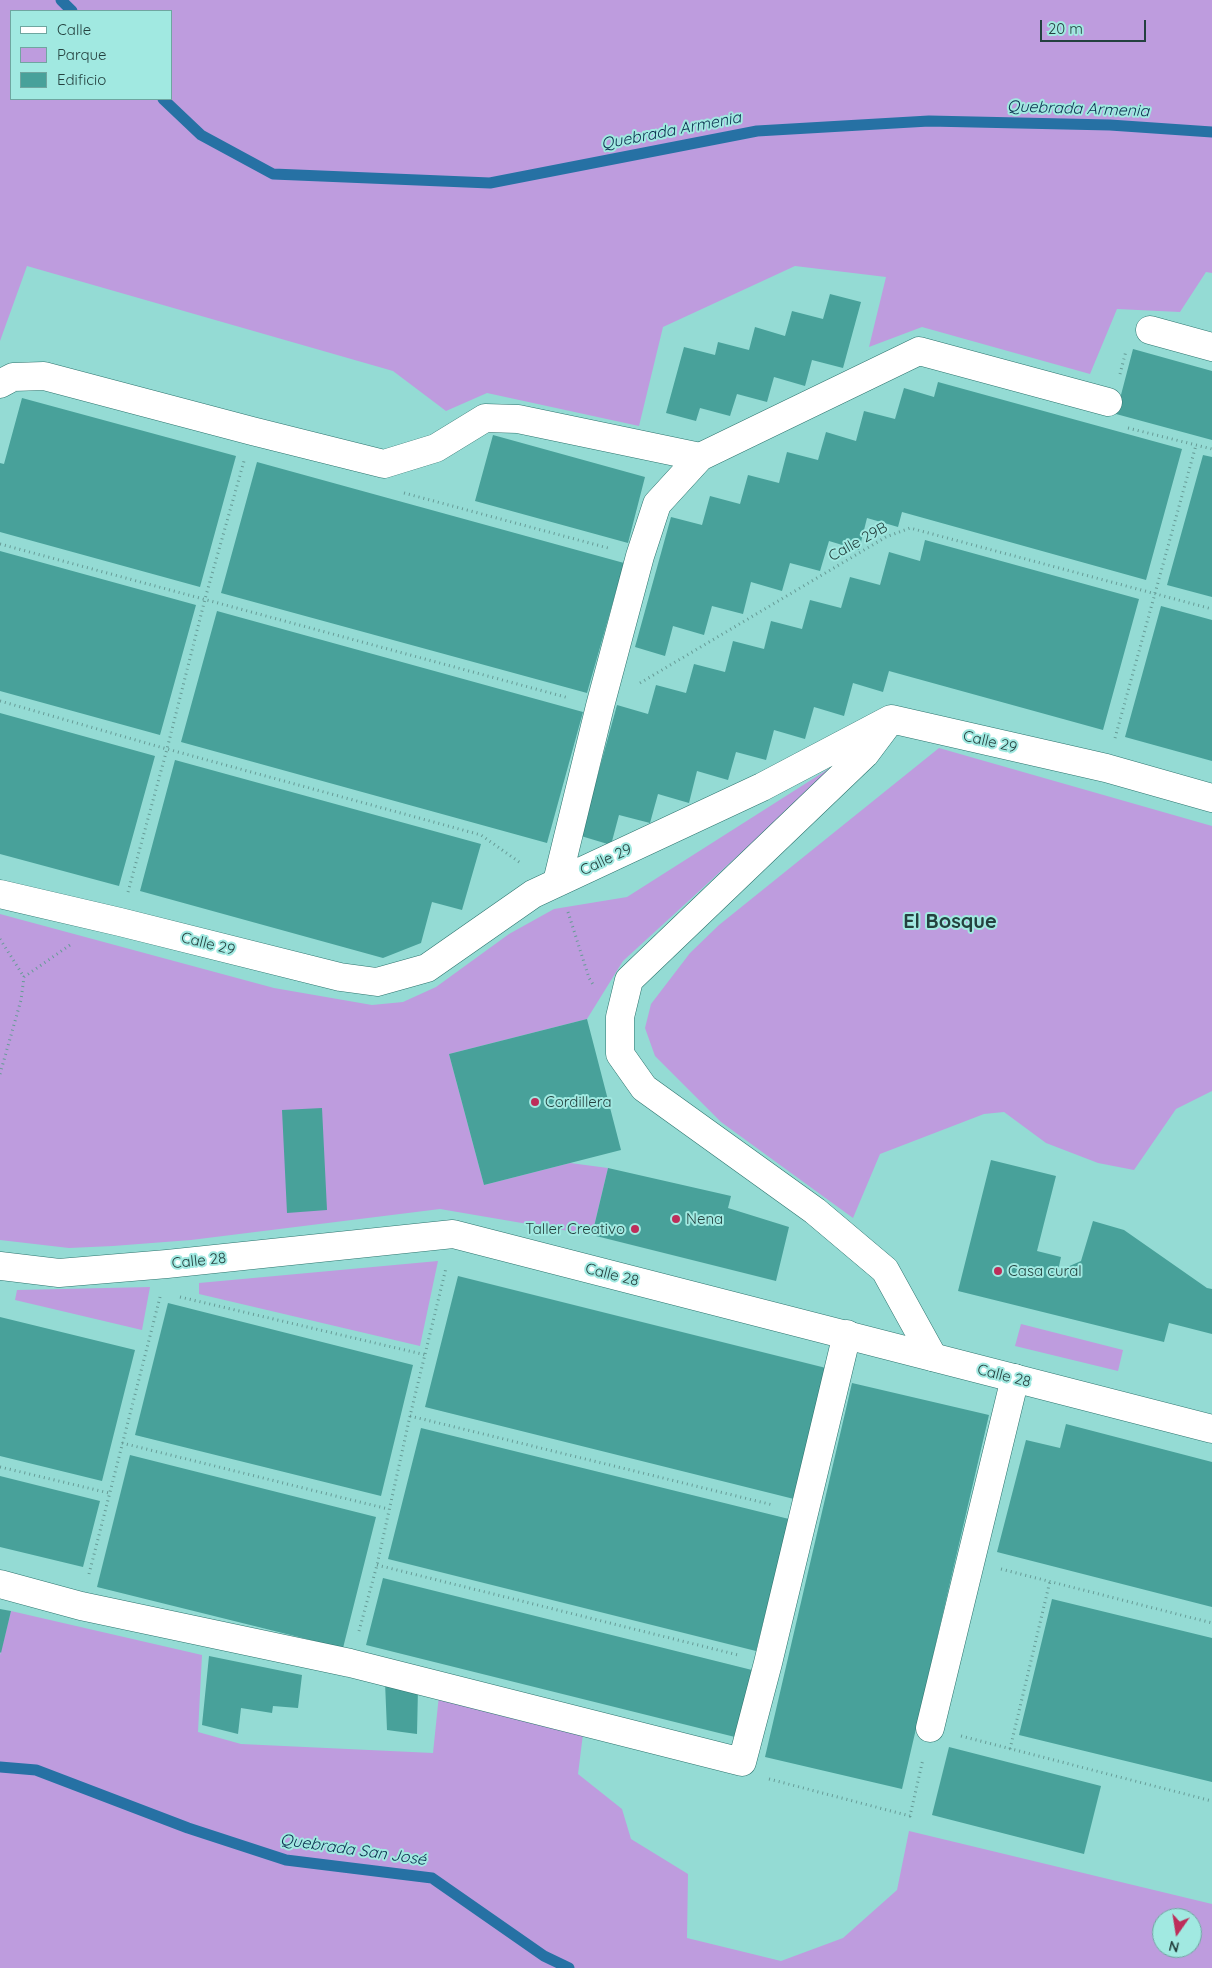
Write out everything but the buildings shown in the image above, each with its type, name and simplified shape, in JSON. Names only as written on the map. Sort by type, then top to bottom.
[{"type":"street","points":[[1150,330],[1212,347]]},
{"type":"street","points":[[557,882],[600,706],[640,556],[657,504],[700,456],[919,351],[1108,402]]},
{"type":"street","points":[[0,384],[13,377],[44,376],[384,464],[436,448],[485,418],[518,419],[700,456]]},
{"type":"street","points":[[891,719],[865,754],[630,980],[620,1017],[620,1054],[644,1088],[815,1211],[885,1270],[933,1357]]},
{"type":"street","name":"Calle 29","points":[[0,894],[340,977],[377,982],[427,968],[533,894],[762,787],[891,719],[1106,768],[1212,798]]},
{"type":"street","name":"Calle 28","points":[[0,1266],[59,1273],[167,1264],[453,1234],[1212,1429]]},
{"type":"street","points":[[0,1584],[82,1606],[350,1663],[742,1762],[768,1663],[847,1334]]},
{"type":"street","points":[[930,1728],[1015,1378]]},
{"type":"path","points":[[1150,330],[1130,336],[1115,395],[1108,402],[1114,424],[1212,449]]},
{"type":"path","points":[[24,977],[84,936],[120,922],[168,749],[205,599],[252,431]]},
{"type":"path","points":[[1106,768],[1196,445]]},
{"type":"path","points":[[400,492],[640,556]]},
{"type":"path","name":"Calle 29B","points":[[600,706],[886,537],[910,528],[1212,609]]},
{"type":"path","points":[[0,544],[600,706]]},
{"type":"path","points":[[0,701],[481,835],[526,866],[533,894]]},
{"type":"path","points":[[557,882],[567,907],[589,978],[600,998],[620,1017]]},
{"type":"path","points":[[0,940],[24,977],[21,1000],[0,1074]]},
{"type":"path","points":[[350,1663],[377,1566],[388,1509],[426,1355],[453,1234]]},
{"type":"path","points":[[82,1606],[167,1264]]},
{"type":"path","points":[[161,1292],[426,1355]]},
{"type":"path","points":[[410,1416],[803,1513]]},
{"type":"path","points":[[122,1443],[388,1509]]},
{"type":"path","points":[[0,1467],[109,1493]]},
{"type":"path","points":[[970,1560],[1212,1622]]},
{"type":"path","points":[[377,1566],[768,1663]]},
{"type":"path","points":[[1010,1749],[1050,1581]]},
{"type":"path","points":[[742,1762],[764,1778],[910,1816],[930,1728],[1212,1801]]},
{"type":"green space","points":[[0,0],[1212,0],[1212,273],[1206,272],[1180,312],[1117,309],[1090,374],[922,327],[869,347],[886,277],[795,266],[663,327],[639,426],[487,393],[446,411],[393,371],[27,266],[0,341]]},
{"type":"green space","points":[[939,748],[1212,826],[1212,1091],[1176,1109],[1134,1170],[1098,1163],[1046,1143],[1004,1112],[984,1114],[880,1154],[853,1218],[721,1122],[655,1056],[645,1028],[651,1004],[690,953],[719,925]]},
{"type":"green space","points":[[841,761],[623,961],[587,1019],[449,1054],[484,1185],[570,1163],[608,1168],[592,1235],[440,1209],[191,1240],[113,1246],[69,1248],[0,1240],[0,914],[274,988],[372,1005],[403,1002],[436,987],[509,934],[554,909],[627,897]]},
{"type":"green space","points":[[438,1261],[420,1346],[199,1294],[199,1283]]},
{"type":"green space","points":[[150,1287],[142,1330],[15,1300],[17,1290]]},
{"type":"green space","points":[[1021,1324],[1123,1350],[1118,1371],[1015,1346]]},
{"type":"green space","points":[[11,1611],[202,1655],[198,1732],[241,1744],[433,1753],[439,1695],[583,1734],[578,1774],[622,1809],[631,1839],[688,1874],[687,1938],[781,1961],[843,1938],[897,1890],[909,1831],[1212,1904],[1212,1968],[0,1968],[0,1655]]},
{"type":"waterway","name":"Quebrada Armenia","points":[[61,0],[71,10]]},
{"type":"waterway","name":"Quebrada Armenia","points":[[164,100],[201,135],[273,174],[490,183],[757,131],[929,121],[1110,125],[1212,132]]},
{"type":"waterway","name":"Quebrada San José","points":[[0,1767],[36,1770],[188,1828],[286,1860],[432,1878],[544,1956],[569,1968]]},
{"type":"place","name":"Cordillera","points":[[535,1102]]},
{"type":"place","name":"Nena","points":[[676,1219]]},
{"type":"place","name":"Taller Creativo","points":[[635,1229]]},
{"type":"place","name":"Casa cural","points":[[998,1271]]},
{"type":"district","name":"El Bosque","points":[[950,922]]}]
